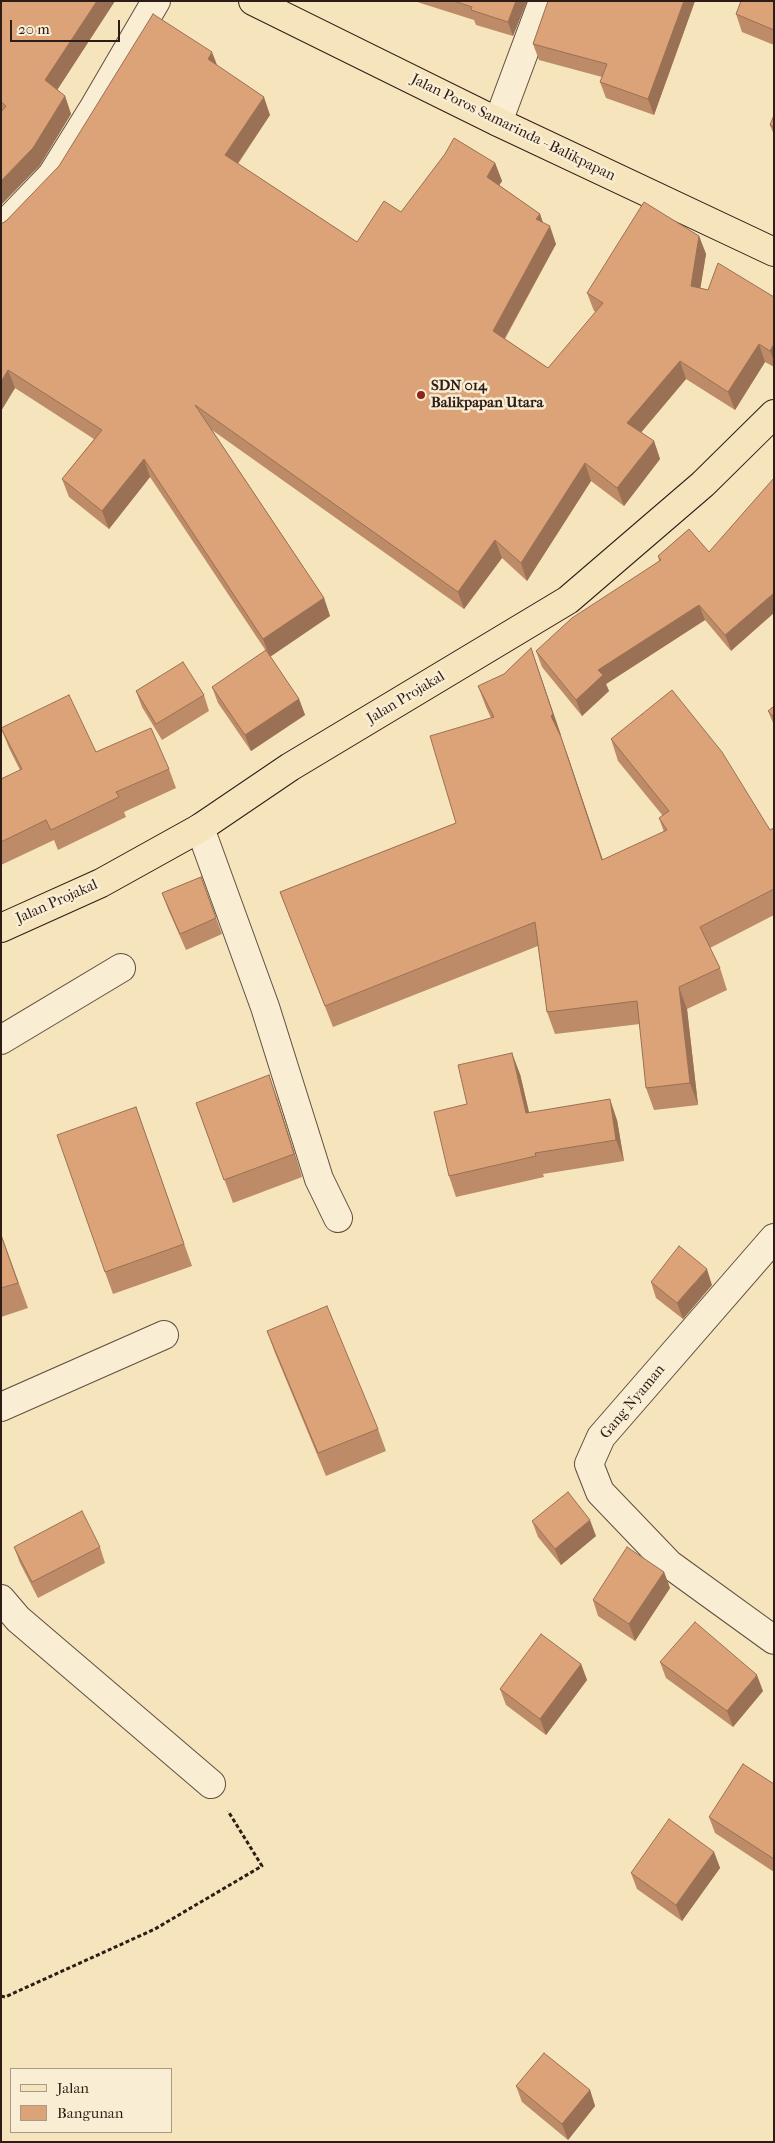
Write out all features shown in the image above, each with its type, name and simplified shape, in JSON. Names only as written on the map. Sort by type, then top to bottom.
[{"type":"main road","name":"Jalan Poros Samarinda - Balikpapan","points":[[253,1],[498,122],[774,252]]},
{"type":"main road","name":"Jalan Projakal","points":[[1,928],[100,883],[200,828],[290,767],[568,600],[703,484],[774,414]]},
{"type":"street","points":[[1,228],[52,175],[93,110],[156,1]]},
{"type":"street","points":[[498,122],[542,1]]},
{"type":"street","points":[[200,828],[265,1007],[319,1179],[338,1218]]},
{"type":"street","points":[[1,1040],[121,968]]},
{"type":"street","name":"Gang Nyaman","points":[[774,1238],[601,1437],[589,1464],[600,1492],[669,1564],[774,1640]]},
{"type":"street","points":[[1,1407],[164,1335]]},
{"type":"street","points":[[1,1598],[18,1619],[211,1784]]},
{"type":"path","points":[[1,1996],[5,1997],[155,1929],[262,1866],[211,1784]]},
{"type":"building","points":[[1,1],[97,1],[45,80],[65,96],[33,148],[1,181],[1,112],[6,106],[1,102]]},
{"type":"building","points":[[454,1],[516,1],[508,22],[471,10],[472,7]]},
{"type":"building","points":[[548,1],[684,1],[648,99],[600,82],[607,64],[533,44]]},
{"type":"building","points":[[741,1],[774,1],[774,30],[736,14]]},
{"type":"building","points":[[153,14],[212,52],[208,59],[264,97],[225,155],[357,242],[384,201],[401,212],[445,154],[454,138],[495,163],[487,177],[540,214],[536,219],[550,226],[493,331],[548,368],[603,303],[587,293],[644,202],[699,236],[691,286],[708,290],[718,263],[774,297],[774,344],[770,351],[759,344],[728,392],[680,361],[627,423],[654,441],[617,488],[585,463],[521,563],[495,540],[458,592],[195,405],[324,598],[263,639],[144,459],[102,511],[62,479],[102,430],[8,370],[1,382],[1,224],[59,166]]},
{"type":"building","points":[[774,115],[774,127],[770,125]]},
{"type":"building","points":[[774,478],[774,593],[725,635],[699,605],[598,670],[603,675],[576,700],[536,651],[572,618],[661,560],[658,556],[689,529],[709,552]]},
{"type":"building","points":[[531,648],[553,714],[551,716],[561,737],[602,860],[667,830],[659,818],[669,811],[611,739],[672,690],[722,752],[770,830],[774,828],[774,889],[700,927],[720,968],[679,987],[690,1083],[646,1088],[637,1001],[547,1012],[535,922],[325,1006],[280,892],[456,823],[430,736],[494,717],[478,686],[504,674]]},
{"type":"building","points":[[266,650],[299,699],[245,735],[212,687]]},
{"type":"building","points":[[183,662],[204,695],[156,724],[136,691]]},
{"type":"building","points":[[69,695],[96,752],[151,728],[169,769],[116,792],[119,797],[51,830],[46,820],[1,842],[1,779],[22,769],[1,728]]},
{"type":"building","points":[[774,706],[774,717],[768,711]]},
{"type":"building","points":[[201,877],[216,918],[180,934],[162,893]]},
{"type":"building","points":[[512,1053],[526,1113],[610,1099],[616,1140],[535,1153],[536,1156],[449,1176],[434,1112],[467,1104],[458,1065]]},
{"type":"building","points":[[269,1075],[294,1154],[224,1180],[196,1103]]},
{"type":"building","points":[[136,1107],[184,1244],[105,1272],[57,1135]]},
{"type":"building","points":[[1,1235],[18,1283],[1,1288]]},
{"type":"building","points":[[679,1246],[707,1269],[677,1303],[651,1282]]},
{"type":"building","points":[[327,1306],[378,1429],[318,1453],[267,1331]]},
{"type":"building","points":[[568,1492],[590,1520],[555,1549],[532,1521]]},
{"type":"building","points":[[82,1511],[100,1547],[32,1582],[14,1547]]},
{"type":"building","points":[[627,1547],[664,1572],[629,1624],[593,1600]]},
{"type":"building","points":[[695,1622],[757,1675],[727,1711],[660,1662]]},
{"type":"building","points":[[541,1634],[581,1664],[540,1719],[500,1689]]},
{"type":"building","points":[[743,1764],[774,1784],[774,1859],[709,1817]]},
{"type":"building","points":[[669,1819],[714,1852],[676,1905],[631,1873]]},
{"type":"building","points":[[544,2053],[590,2090],[562,2124],[516,2086]]},
{"type":"place","name":"SDN 014 Balikpapan Utara","points":[[421,395]]}]
